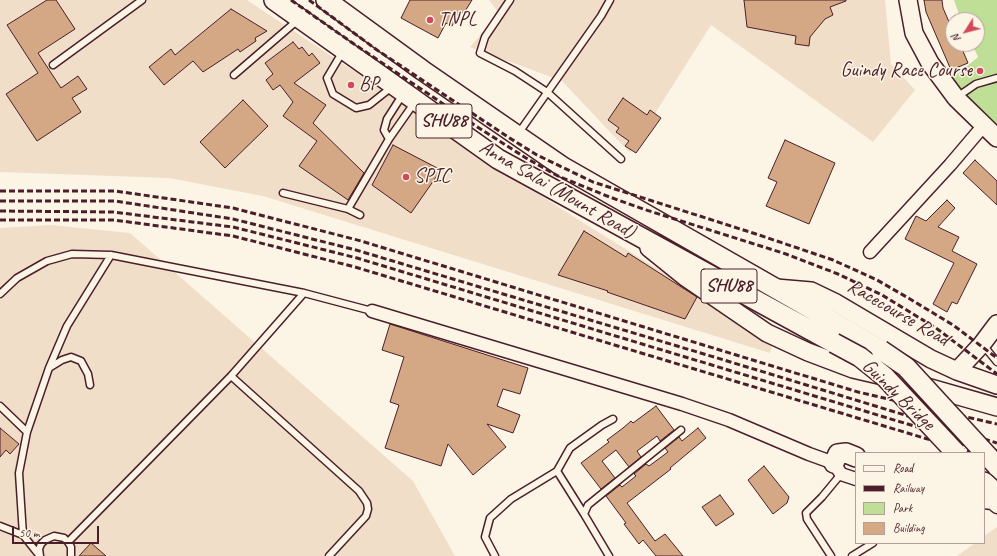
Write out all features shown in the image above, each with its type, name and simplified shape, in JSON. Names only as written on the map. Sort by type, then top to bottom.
[{"type":"main road","name":"Anna Salai (Mount Road)","points":[[274,0],[498,159],[834,343]]},
{"type":"main road","name":"Anna Salai (Mount Road)","points":[[326,0],[422,70],[563,166],[881,350]]},
{"type":"main road","points":[[908,0],[914,33],[930,63],[956,98],[997,138]]},
{"type":"main road","points":[[623,228],[685,276],[767,333],[801,349],[853,369],[913,383],[997,407]]},
{"type":"main road","name":"Racecourse Road","points":[[776,288],[812,290],[931,359],[957,371],[997,384]]},
{"type":"main road","points":[[957,371],[982,344],[997,324]]},
{"type":"main road","name":"Guindy Bridge","points":[[834,343],[860,357],[885,378],[955,452]]},
{"type":"main road","name":"Guindy Bridge","points":[[881,350],[906,367],[984,452]]},
{"type":"main road","points":[[837,469],[838,454],[846,453],[855,457]]},
{"type":"main road","name":"Guindy Bridge","points":[[985,453],[997,466]]},
{"type":"main road","points":[[985,483],[997,494]]},
{"type":"street","points":[[870,252],[984,125]]},
{"type":"street","points":[[372,311],[682,404],[729,420],[809,454],[855,478]]},
{"type":"street","points":[[985,502],[992,503],[997,506]]},
{"type":"lane","points":[[53,64],[142,0]]},
{"type":"lane","points":[[510,0],[485,37],[480,53],[515,71],[548,92],[621,159]]},
{"type":"lane","points":[[517,135],[601,16],[610,0]]},
{"type":"lane","points":[[234,75],[300,18]]},
{"type":"lane","points":[[344,49],[327,78],[333,94],[356,108],[404,93]]},
{"type":"lane","points":[[956,98],[976,84],[997,78]]},
{"type":"lane","points":[[348,209],[389,139],[410,109],[404,93]]},
{"type":"lane","points":[[389,139],[384,130],[387,119],[404,93]]},
{"type":"lane","points":[[283,193],[348,209],[360,215]]},
{"type":"lane","points":[[0,294],[17,278],[47,261],[72,254],[111,255],[304,293],[372,311]]},
{"type":"lane","points":[[23,535],[19,473],[27,432],[49,368],[67,326],[111,255]]},
{"type":"lane","points":[[68,542],[231,376],[304,293]]},
{"type":"lane","points":[[982,344],[997,362]]},
{"type":"lane","points":[[49,368],[62,360],[71,357],[81,362],[88,374],[90,385]]},
{"type":"lane","points":[[231,376],[359,491],[367,503],[368,509],[366,516],[329,556]]},
{"type":"lane","points":[[0,406],[27,432]]},
{"type":"lane","points":[[495,556],[485,537],[490,518],[511,499],[557,471],[570,448],[613,419]]},
{"type":"lane","points":[[584,514],[588,505],[681,430]]},
{"type":"lane","points":[[831,556],[807,519],[806,513],[822,497],[837,469]]},
{"type":"lane","points":[[557,471],[584,514],[607,556]]},
{"type":"lane","points":[[0,526],[23,535],[40,555]]},
{"type":"lane","points":[[40,555],[41,544],[49,537],[60,536],[68,542],[71,547],[71,556]]},
{"type":"lane","points":[[852,556],[871,544]]},
{"type":"shaded area","points":[[0,0],[247,0],[563,210],[773,341],[770,353],[263,196],[169,178],[0,172]]},
{"type":"shaded area","points":[[489,0],[885,0],[891,64],[915,90],[873,142],[711,25],[630,153],[562,81],[470,47],[499,13]]},
{"type":"shaded area","points":[[51,225],[130,233],[413,481],[455,556],[0,556],[0,228]]},
{"type":"shaded area","points":[[997,527],[997,556],[957,556],[974,544],[985,544],[985,535]]},
{"type":"green space","name":"Guindy Race Course","points":[[954,0],[997,0],[997,132],[949,81],[978,57],[976,52],[985,52],[985,12],[958,12]]},
{"type":"building","points":[[47,0],[56,0],[75,29],[38,53],[61,88],[78,76],[87,89],[72,98],[81,112],[37,141],[6,94],[38,73],[7,25]]},
{"type":"building","name":"TNPL","points":[[410,0],[472,0],[464,13],[460,11],[452,26],[446,23],[438,38],[401,18]]},
{"type":"building","points":[[744,0],[846,1],[830,7],[833,15],[825,19],[810,37],[809,46],[795,44],[796,36],[747,27]]},
{"type":"building","points":[[924,0],[942,0],[945,13],[945,52],[963,52],[968,63],[951,70],[926,12]]},
{"type":"building","points":[[231,9],[267,31],[255,38],[256,41],[240,52],[238,49],[203,72],[193,61],[164,85],[149,67],[171,49],[175,55]]},
{"type":"building","points":[[293,42],[299,49],[302,47],[309,56],[312,53],[320,63],[294,83],[326,105],[313,123],[364,173],[348,200],[299,166],[317,141],[283,116],[293,102],[280,85],[273,90],[266,80],[273,74],[265,63]]},
{"type":"building","points":[[623,98],[647,115],[650,110],[661,118],[636,153],[625,146],[629,141],[616,132],[619,128],[608,120]]},
{"type":"building","points":[[243,100],[268,126],[225,168],[200,142]]},
{"type":"building","points":[[785,140],[835,163],[809,224],[766,206],[777,182],[768,178]]},
{"type":"building","name":"SPIC","points":[[393,145],[441,170],[411,213],[372,185]]},
{"type":"building","points":[[975,160],[997,181],[997,205],[963,173]]},
{"type":"building","points":[[947,200],[955,208],[938,227],[959,237],[952,251],[977,264],[957,304],[952,302],[947,312],[933,304],[954,263],[905,239],[916,216],[926,221]]},
{"type":"building","points":[[584,231],[626,257],[628,253],[697,297],[685,319],[607,292],[608,291],[558,275]]},
{"type":"building","points":[[390,324],[528,368],[520,394],[503,389],[497,406],[520,415],[513,433],[487,424],[506,447],[473,475],[448,444],[441,466],[385,448],[399,405],[390,402],[404,357],[382,350]]},
{"type":"building","points":[[656,406],[674,430],[660,441],[657,436],[637,451],[641,457],[629,467],[616,450],[602,461],[615,478],[601,489],[581,463],[609,442],[607,440],[631,421],[633,423]]},
{"type":"building","points":[[0,428],[19,444],[10,454],[6,450],[0,457]]},
{"type":"building","points":[[698,428],[706,438],[670,468],[671,469],[627,503],[655,541],[665,534],[683,556],[656,556],[643,540],[639,544],[606,496],[620,485],[622,487],[636,476],[634,474],[646,464],[649,466],[668,452],[665,448],[679,437],[682,441]]},
{"type":"building","points":[[764,466],[789,497],[787,503],[773,514],[748,480]]},
{"type":"building","points":[[720,495],[734,514],[716,526],[702,507]]},
{"type":"building","points":[[91,543],[106,556],[79,556]]},
{"type":"railway","points":[[291,0],[479,128],[526,158],[558,176],[643,209],[786,254],[838,274],[882,295],[936,328],[997,374]]},
{"type":"railway","points":[[309,0],[377,50],[537,155],[593,182],[833,260],[877,280],[910,299],[953,325],[997,358]]},
{"type":"railway","points":[[0,191],[115,191],[233,208],[361,241],[858,392],[997,424]]},
{"type":"railway","points":[[0,201],[115,201],[233,219],[356,250],[997,443]]},
{"type":"railway","points":[[0,211],[113,212],[233,227],[357,258],[997,451]]},
{"type":"railway","points":[[0,220],[114,220],[233,236],[355,267],[971,452]]},
{"type":"railway","points":[[985,456],[997,460]]},
{"type":"place","name":"TNPL","points":[[430,20]]},
{"type":"place","name":"Guindy Race Course","points":[[980,71]]},
{"type":"place","name":"BP","points":[[351,85]]},
{"type":"place","name":"SPIC","points":[[406,177]]}]
